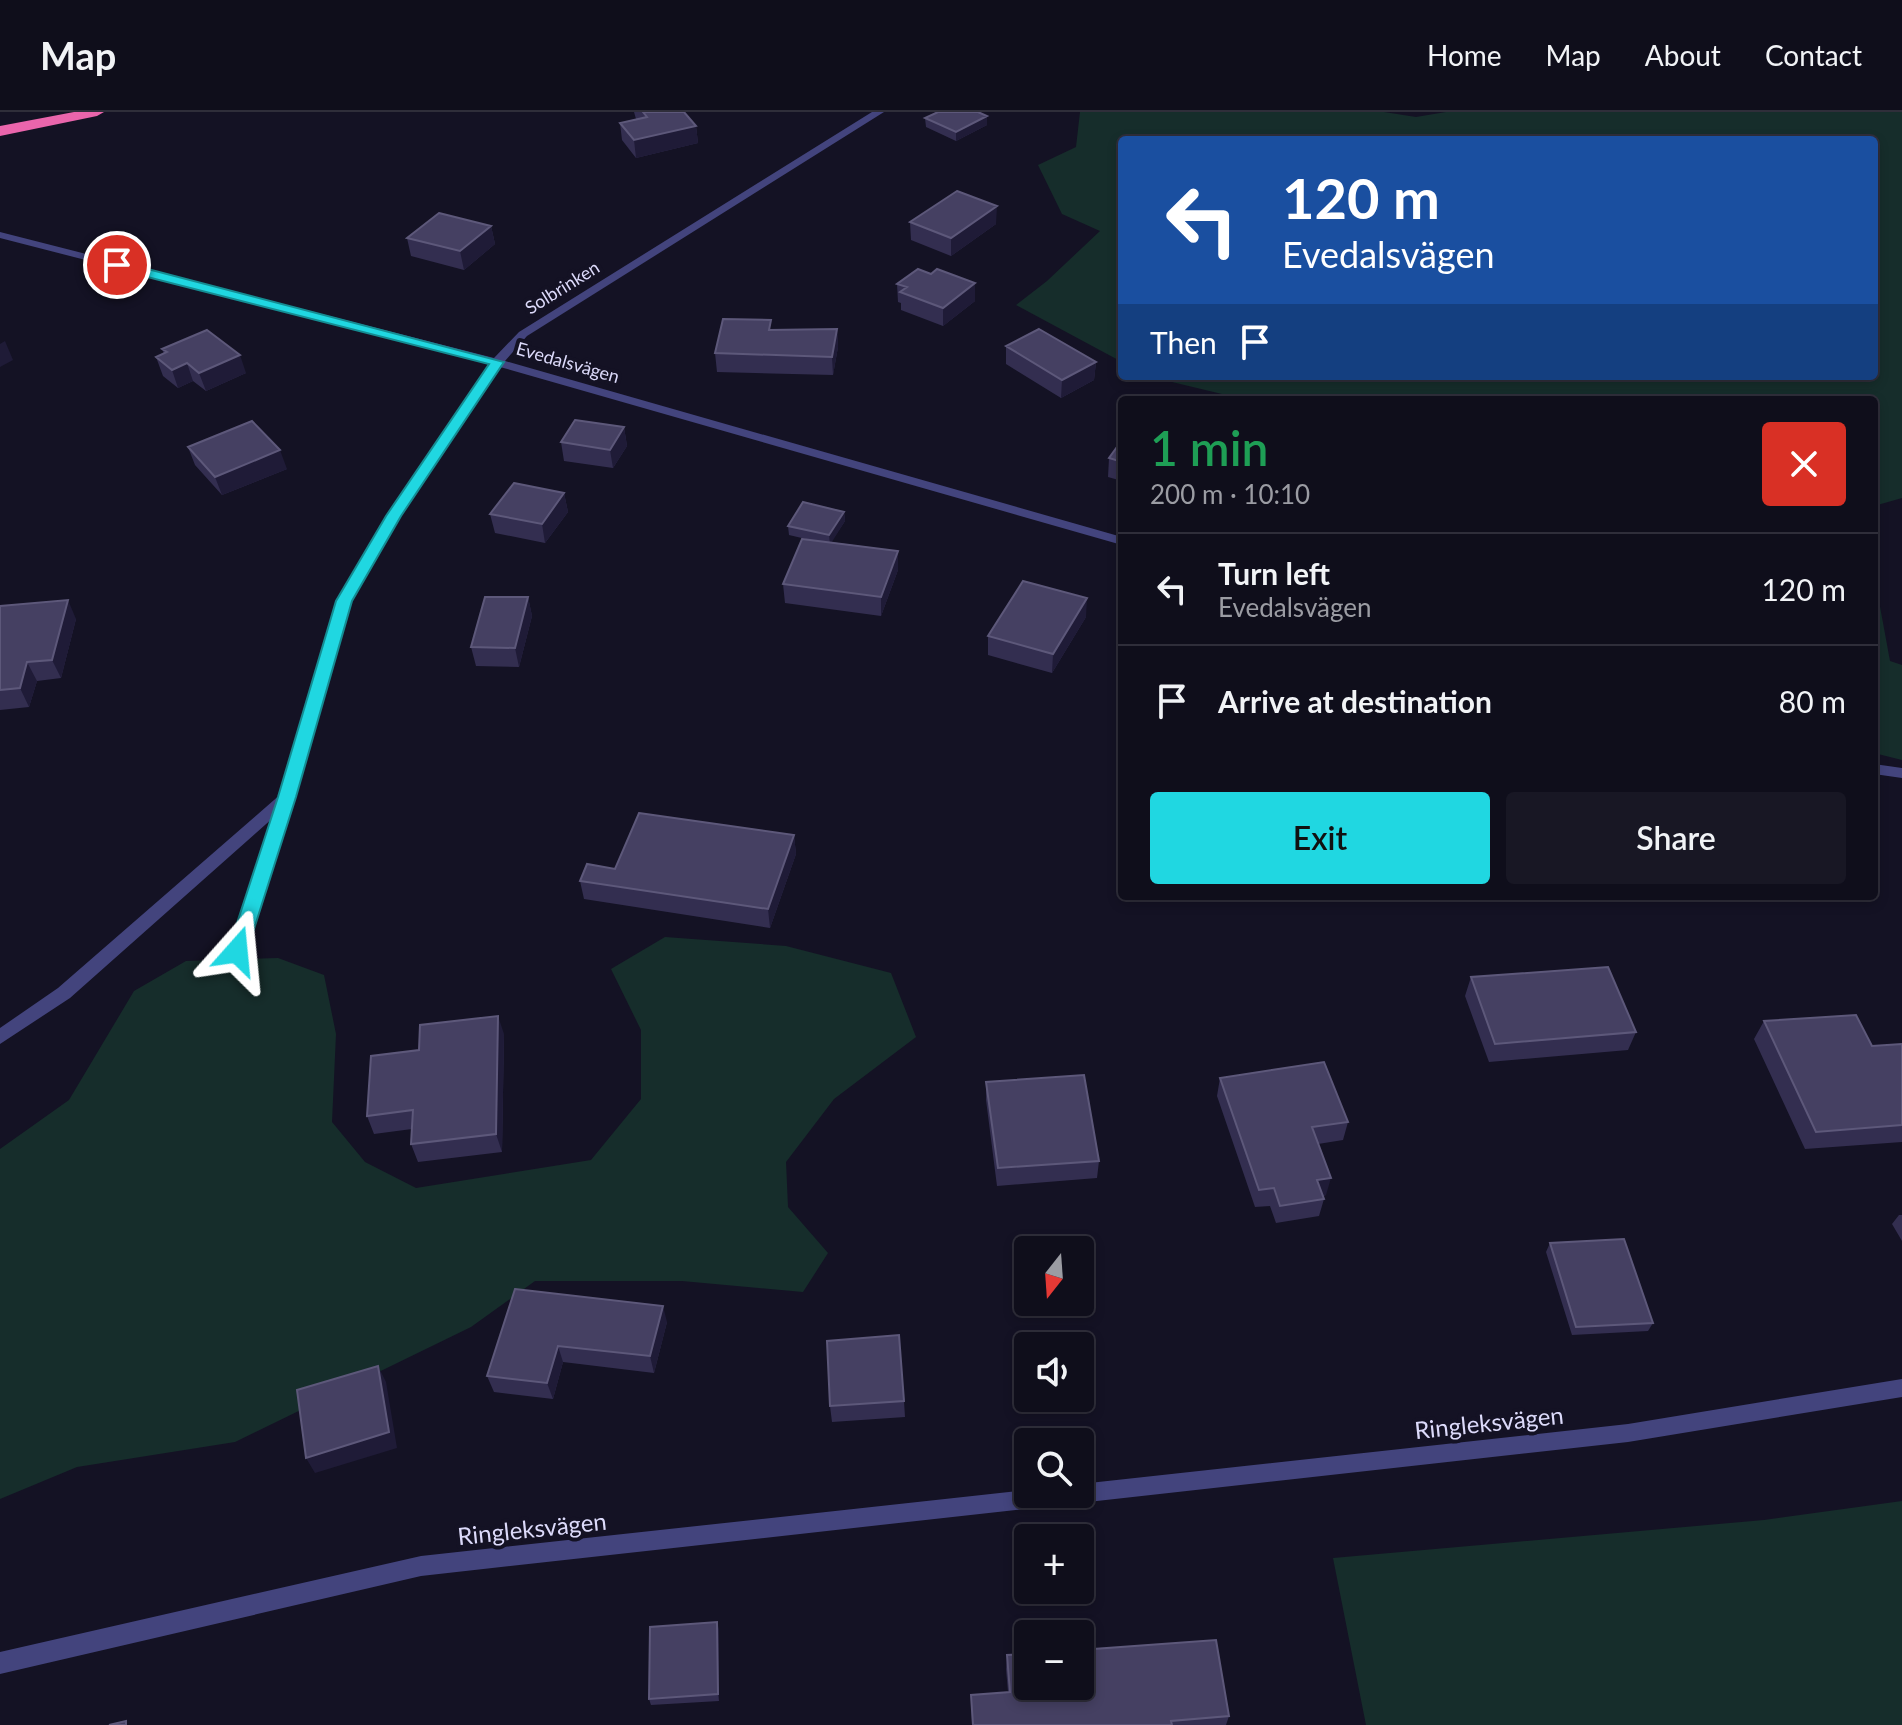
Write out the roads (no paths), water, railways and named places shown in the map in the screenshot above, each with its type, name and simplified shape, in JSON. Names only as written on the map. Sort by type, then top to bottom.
[{"type":"highway","points":[[0,131],[97,112]]},
{"type":"street","name":"Solbrinken","points":[[237,951],[287,797],[344,601],[393,516],[497,362],[523,334],[879,112]]},
{"type":"street","name":"Evedalsvägen","points":[[0,235],[497,362],[1118,540]]},
{"type":"street","points":[[1878,770],[1902,773]]},
{"type":"street","points":[[0,1037],[64,993],[287,797]]},
{"type":"street","name":"Ringleksvägen","points":[[1094,1492],[1628,1433],[1902,1388]]},
{"type":"street","name":"Ringleksvägen","points":[[0,1663],[421,1566],[1014,1501]]}]
